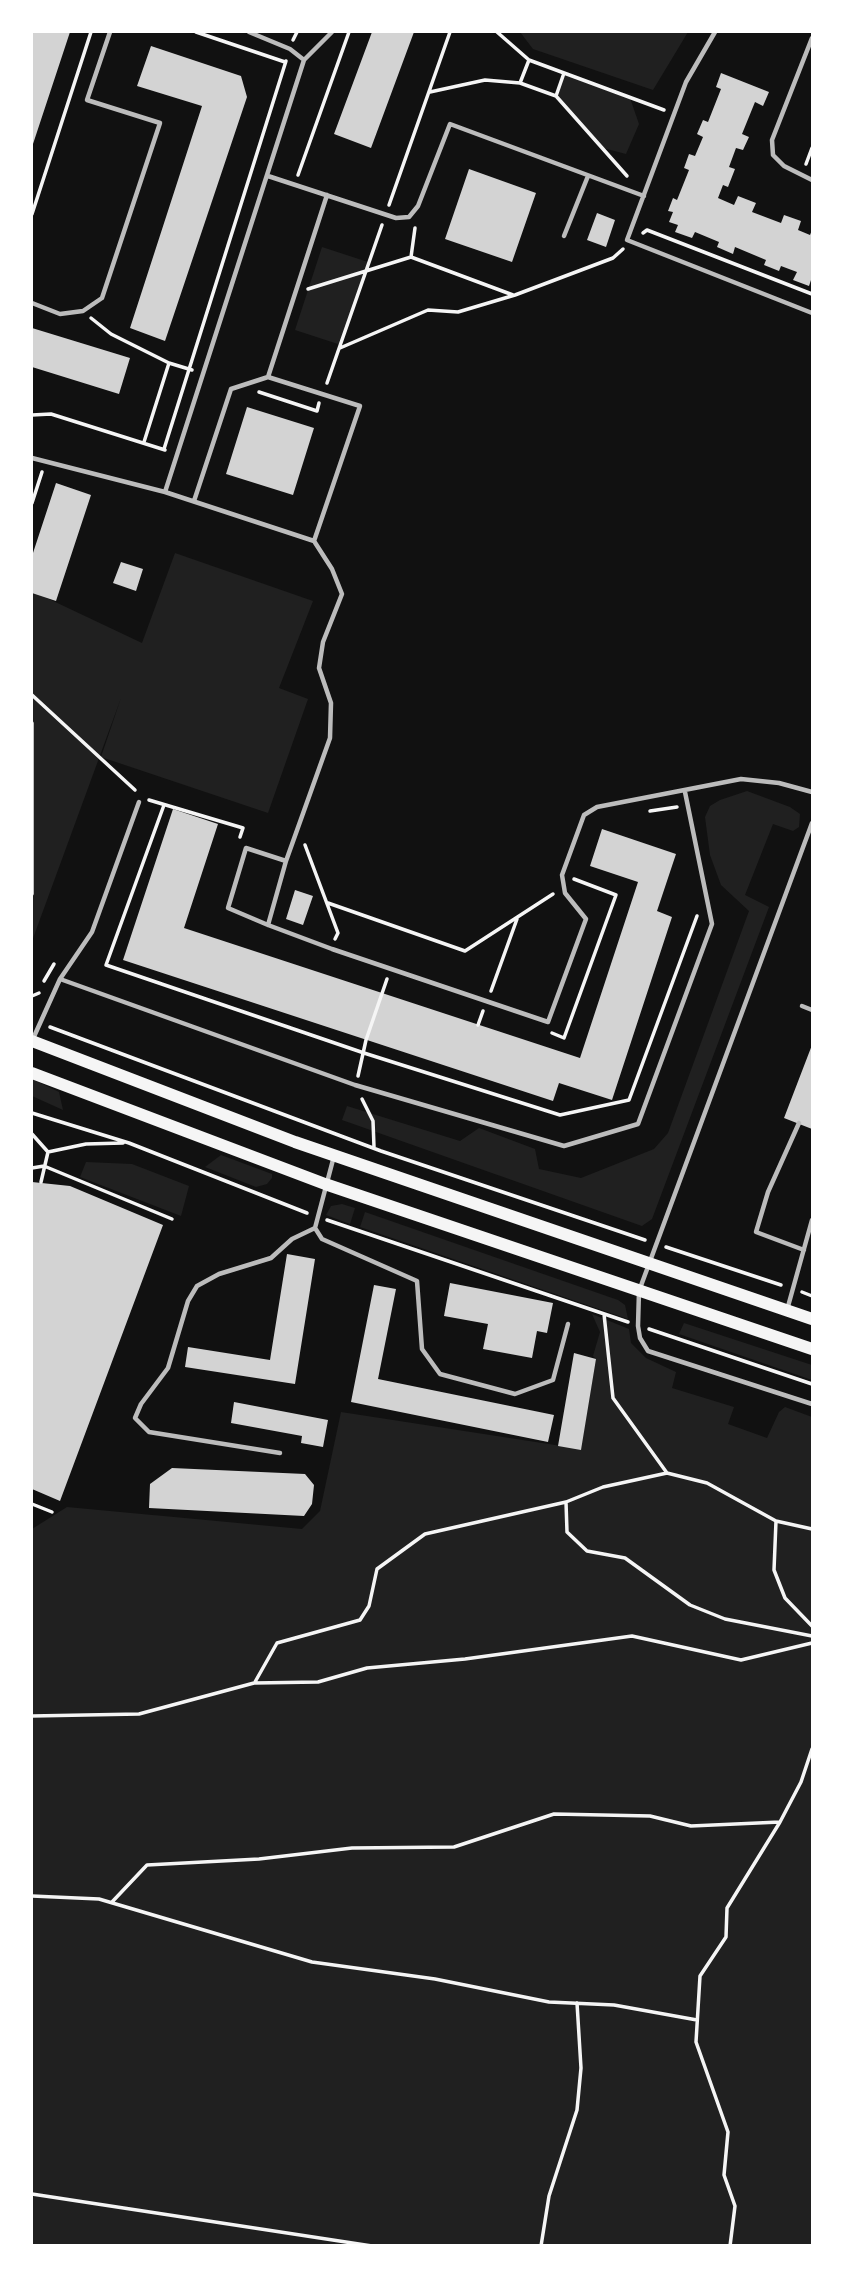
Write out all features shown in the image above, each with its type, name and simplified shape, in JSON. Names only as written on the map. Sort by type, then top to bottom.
[{"type":"main road","points":[[32,1041],[335,1155],[813,1319]]},
{"type":"main road","points":[[32,1073],[325,1184],[813,1349]]},
{"type":"lane","points":[[32,303],[60,314],[83,311],[102,298],[160,123],[87,100],[110,32]]},
{"type":"lane","points":[[249,32],[290,49],[304,60]]},
{"type":"lane","points":[[165,492],[304,60],[332,32]]},
{"type":"lane","points":[[715,32],[686,82],[627,240],[813,313]]},
{"type":"lane","points":[[813,38],[772,140],[773,155],[778,160],[813,180]]},
{"type":"lane","points":[[268,176],[386,215],[409,217],[418,206],[450,124],[644,196]]},
{"type":"lane","points":[[564,236],[588,176]]},
{"type":"lane","points":[[268,377],[327,195]]},
{"type":"lane","points":[[194,501],[231,389],[268,377],[360,406],[314,541]]},
{"type":"lane","points":[[32,459],[165,492],[314,541],[332,569],[342,594],[323,642],[319,668],[331,703],[330,738],[286,861],[268,925]]},
{"type":"lane","points":[[286,861],[246,848],[228,908],[332,949],[548,1022],[586,919],[564,887],[562,875],[584,815],[597,807],[741,779],[779,783],[813,792]]},
{"type":"lane","points":[[60,979],[355,1085],[564,1146],[638,1124],[712,924],[685,792]]},
{"type":"lane","points":[[32,1041],[60,979],[92,932],[139,802]]},
{"type":"lane","points":[[813,823],[639,1291],[638,1326],[640,1338],[648,1352],[813,1404]]},
{"type":"lane","points":[[802,1006],[813,1010]]},
{"type":"lane","points":[[799,1123],[768,1192],[756,1232],[804,1250]]},
{"type":"lane","points":[[335,1155],[316,1216],[315,1228],[322,1239],[417,1281],[422,1349],[440,1374],[515,1394],[554,1380],[568,1324]]},
{"type":"lane","points":[[787,1311],[813,1220]]},
{"type":"lane","points":[[280,1453],[149,1433],[135,1418],[141,1404],[168,1368],[188,1301],[197,1286],[219,1274],[271,1258],[292,1239],[315,1228]]},
{"type":"path","points":[[32,214],[92,32]]},
{"type":"path","points":[[196,32],[285,62]]},
{"type":"path","points":[[164,449],[285,62],[297,32]]},
{"type":"path","points":[[311,180],[298,175],[349,32]]},
{"type":"path","points":[[240,386],[317,411],[450,32]]},
{"type":"path","points":[[497,32],[529,60],[674,113]]},
{"type":"path","points":[[520,83],[529,60]]},
{"type":"path","points":[[556,96],[564,73]]},
{"type":"path","points":[[429,92],[485,80],[520,83],[556,96],[644,196]]},
{"type":"path","points":[[376,202],[389,206]]},
{"type":"path","points":[[411,257],[418,206]]},
{"type":"path","points":[[296,292],[411,257],[515,295]]},
{"type":"path","points":[[339,349],[428,310],[458,312],[515,295],[613,258]]},
{"type":"path","points":[[83,311],[111,334],[169,363],[203,374]]},
{"type":"path","points":[[144,442],[169,363]]},
{"type":"path","points":[[32,415],[51,414],[177,454]]},
{"type":"path","points":[[32,503],[45,463]]},
{"type":"path","points":[[32,695],[144,799],[243,828],[239,840]]},
{"type":"path","points":[[32,723],[32,894]]},
{"type":"path","points":[[164,805],[106,965],[364,1054],[560,1115],[629,1100],[700,907]]},
{"type":"path","points":[[649,811],[677,807],[680,819]]},
{"type":"path","points":[[295,836],[303,838],[338,933],[332,949]]},
{"type":"path","points":[[328,903],[465,951],[564,887],[573,879],[578,867]]},
{"type":"path","points":[[541,1030],[564,1038],[616,895],[573,879]]},
{"type":"path","points":[[478,1025],[518,917]]},
{"type":"path","points":[[374,1147],[373,1121],[355,1085],[366,1040],[389,975]]},
{"type":"path","points":[[32,996],[39,993]]},
{"type":"path","points":[[472,1005],[495,1013]]},
{"type":"path","points":[[40,1023],[374,1147],[813,1296]]},
{"type":"path","points":[[32,1113],[129,1143],[316,1216],[813,1384]]},
{"type":"path","points":[[32,1134],[48,1152]]},
{"type":"path","points":[[48,1152],[86,1144],[129,1143]]},
{"type":"path","points":[[41,1182],[48,1152]]},
{"type":"path","points":[[32,1168],[44,1166],[172,1219]]},
{"type":"path","points":[[604,1314],[613,1398],[667,1473]]},
{"type":"path","points":[[254,1683],[277,1643],[360,1620],[369,1606],[377,1569],[425,1534],[566,1502],[603,1487],[667,1473],[708,1483],[776,1521],[813,1529]]},
{"type":"path","points":[[566,1502],[567,1532],[587,1551],[625,1558],[690,1605],[725,1619],[813,1636]]},
{"type":"path","points":[[32,1504],[52,1512]]},
{"type":"path","points":[[776,1521],[774,1570],[785,1598],[813,1626]]},
{"type":"path","points":[[32,1716],[139,1714],[254,1683],[318,1682],[367,1668],[465,1659],[632,1636],[741,1660],[813,1643]]},
{"type":"path","points":[[730,2245],[735,2206],[724,2175],[728,2132],[696,2042],[700,1976],[726,1937],[727,1908],[780,1822],[801,1782],[813,1749]]},
{"type":"path","points":[[112,1902],[147,1865],[259,1859],[352,1848],[454,1846],[554,1814],[650,1816],[691,1826],[780,1822]]},
{"type":"path","points":[[32,1896],[112,1902],[313,1962],[435,1979],[549,2002],[614,2005],[697,2020]]},
{"type":"path","points":[[541,2245],[549,2196],[577,2110],[581,2068],[577,2003]]},
{"type":"path","points":[[32,2194],[372,2245]]},
{"type":"shaded area","points":[[520,32],[688,32],[653,90],[533,49]]},
{"type":"shaded area","points":[[564,73],[630,98],[639,124],[626,154],[603,148],[556,96]]},
{"type":"shaded area","points":[[322,247],[368,262],[341,345],[295,330]]},
{"type":"shaded area","points":[[175,553],[313,601],[279,688],[308,699],[268,813],[101,757],[121,698],[32,941],[32,591],[142,643]]},
{"type":"shaded area","points":[[747,791],[790,807],[800,814],[799,827],[793,831],[773,824],[745,895],[769,907],[652,1219],[642,1226],[342,1120],[347,1106],[460,1141],[479,1128],[535,1149],[539,1169],[581,1178],[654,1149],[668,1133],[749,911],[721,885],[710,855],[705,817],[710,806]]},
{"type":"shaded area","points":[[32,1079],[59,1092],[63,1110],[32,1096]]},
{"type":"shaded area","points":[[221,1155],[272,1174],[272,1178],[267,1184],[256,1187],[205,1167]]},
{"type":"shaded area","points":[[86,1162],[132,1164],[189,1186],[181,1216],[80,1177]]},
{"type":"shaded area","points":[[342,1204],[355,1208],[350,1224],[326,1215],[331,1206]]},
{"type":"shaded area","points":[[365,1212],[618,1300],[625,1305],[628,1319],[360,1227]]},
{"type":"shaded area","points":[[592,1314],[629,1329],[631,1343],[646,1358],[676,1372],[672,1388],[734,1407],[728,1424],[767,1438],[779,1412],[785,1407],[812,1417],[812,2245],[32,2245],[32,1529],[67,1507],[302,1529],[320,1511],[341,1412],[581,1449],[596,1359],[593,1356],[600,1332]]},
{"type":"shaded area","points":[[684,1323],[812,1365],[812,1380],[679,1334]]},
{"type":"building","points":[[32,32],[70,32],[32,147]]},
{"type":"building","points":[[372,32],[414,32],[371,148],[334,134]]},
{"type":"building","points":[[151,46],[241,76],[247,97],[165,341],[130,328],[202,106],[137,86]]},
{"type":"building","points":[[721,73],[769,92],[763,106],[755,102],[742,134],[749,137],[743,150],[736,148],[729,167],[735,169],[728,187],[723,185],[718,198],[734,205],[738,196],[756,203],[752,212],[781,223],[784,215],[801,221],[798,230],[810,235],[812,230],[812,277],[809,286],[793,280],[797,272],[781,266],[779,271],[764,265],[766,260],[735,247],[733,254],[717,247],[719,242],[695,232],[692,238],[675,232],[678,225],[669,222],[673,212],[668,211],[673,198],[677,200],[689,170],[684,168],[689,154],[695,156],[703,137],[697,134],[703,120],[708,122],[721,89],[716,87]]},
{"type":"building","points":[[469,169],[536,193],[512,262],[445,239]]},
{"type":"building","points":[[597,213],[615,220],[606,247],[587,240]]},
{"type":"building","points":[[32,328],[130,358],[119,394],[32,367]]},
{"type":"building","points":[[247,407],[314,428],[293,495],[226,474]]},
{"type":"building","points":[[56,483],[91,495],[56,601],[32,593],[32,556]]},
{"type":"building","points":[[121,562],[143,569],[136,591],[113,583]]},
{"type":"building","points":[[173,809],[218,824],[184,928],[580,1058],[638,882],[590,866],[602,829],[676,854],[657,911],[672,917],[612,1100],[559,1083],[553,1101],[123,960]]},
{"type":"building","points":[[295,890],[313,896],[303,925],[286,919]]},
{"type":"building","points":[[812,1045],[812,1129],[784,1118]]},
{"type":"building","points":[[32,1182],[70,1186],[163,1225],[60,1501],[32,1489]]},
{"type":"building","points":[[287,1254],[315,1259],[295,1384],[185,1367],[188,1347],[270,1360]]},
{"type":"building","points":[[450,1283],[553,1303],[547,1333],[537,1331],[532,1358],[483,1349],[488,1324],[444,1316]]},
{"type":"building","points":[[374,1285],[396,1289],[378,1379],[554,1415],[548,1442],[351,1402]]},
{"type":"building","points":[[574,1353],[596,1359],[581,1450],[558,1446]]},
{"type":"building","points":[[234,1402],[328,1420],[323,1447],[301,1443],[302,1436],[231,1423]]},
{"type":"building","points":[[172,1468],[305,1474],[314,1485],[312,1504],[304,1516],[149,1508],[150,1484]]}]
